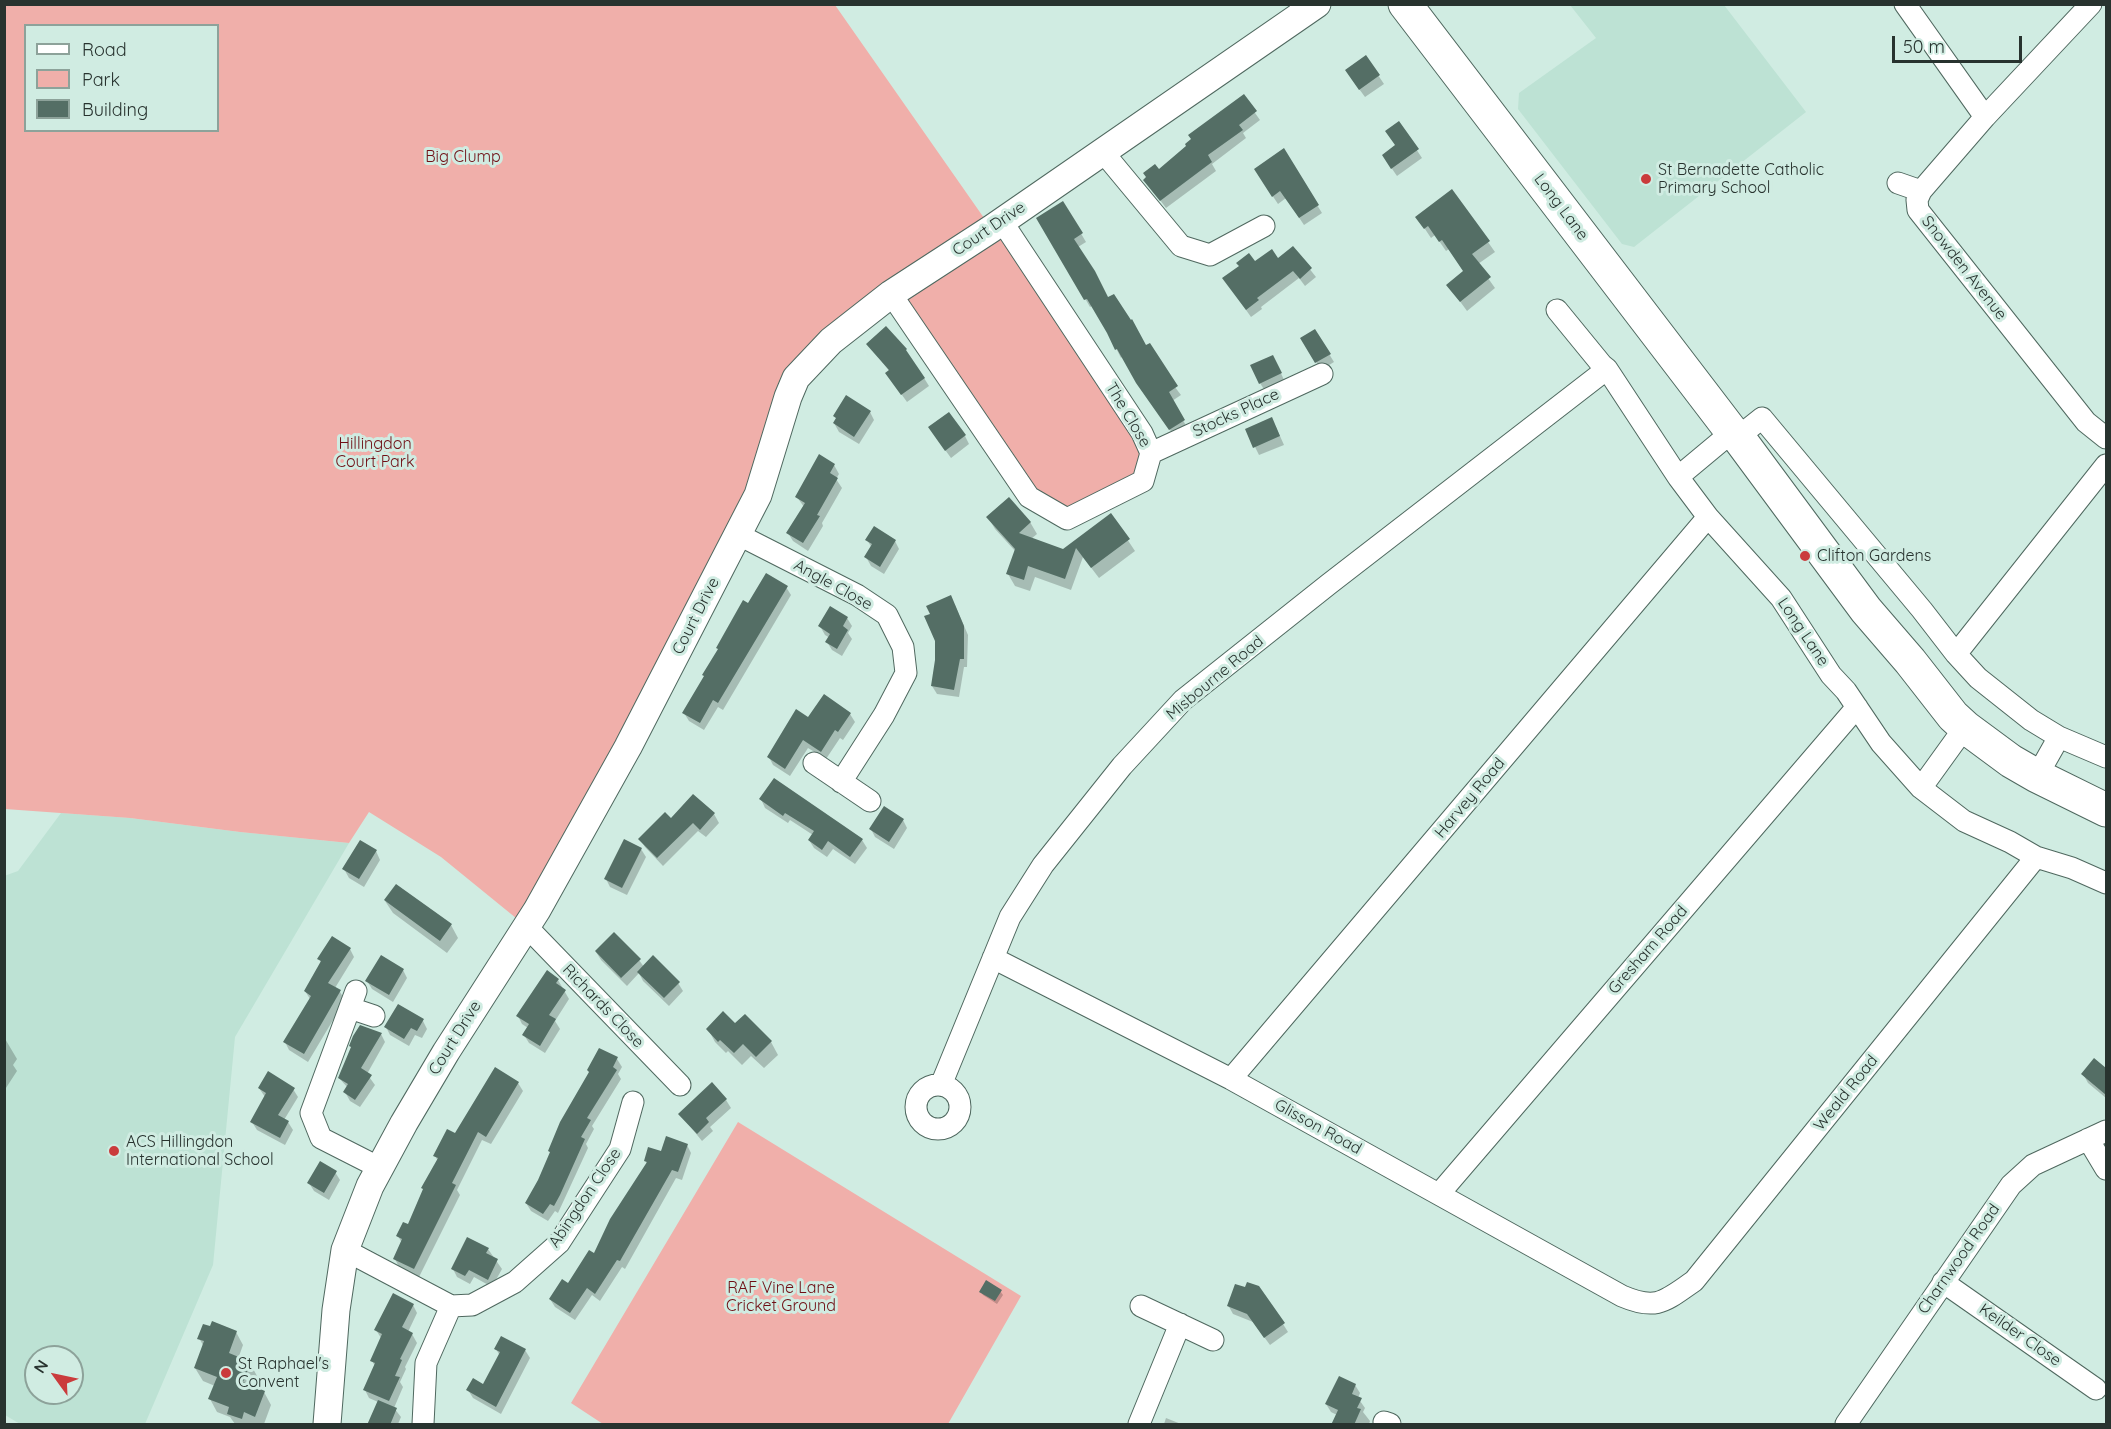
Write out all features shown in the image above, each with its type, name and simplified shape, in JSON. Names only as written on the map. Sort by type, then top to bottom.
[{"type":"main road","name":"Long Lane","points":[[1405,4],[1866,610],[1953,716],[2011,761],[2106,810]]},
{"type":"street","name":"Court Drive","points":[[327,1425],[336,1310],[345,1250],[370,1186],[446,1052],[527,927],[622,758],[758,495],[796,378],[831,341],[891,294],[1103,152],[1317,4]]},
{"type":"street","points":[[1905,4],[1985,117]]},
{"type":"street","name":"Snowden Avenue","points":[[2091,4],[1985,117],[1921,191],[1917,200],[1918,210],[2086,422],[2106,438]]},
{"type":"street","points":[[1103,152],[1181,246],[1210,255],[1264,226]]},
{"type":"street","points":[[1898,183],[1921,191]]},
{"type":"street","name":"The Close","points":[[891,294],[1029,496],[1067,519],[1143,481],[1151,453],[1142,433],[1001,220]]},
{"type":"street","name":"Long Lane","points":[[1557,310],[1607,369],[1678,477],[1708,517],[1781,598],[1881,743],[1921,788],[1964,821],[2036,857],[2072,868],[2106,883]]},
{"type":"street","name":"Misbourne Road","points":[[941,1085],[1010,917],[1042,865],[1122,766],[1184,700],[1329,584],[1607,369]]},
{"type":"street","name":"Stocks Place","points":[[1151,453],[1322,374]]},
{"type":"street","points":[[1678,477],[1762,418],[1978,678],[2031,720],[2059,737],[2106,757]]},
{"type":"street","points":[[1956,654],[2106,465]]},
{"type":"street","name":"Harvey Road","points":[[1231,1079],[1708,517]]},
{"type":"street","name":"Angle Close","points":[[739,535],[864,600],[887,615],[903,647],[906,673],[884,715],[841,782]]},
{"type":"street","name":"Gresham Road","points":[[1439,1194],[1857,707]]},
{"type":"street","points":[[1921,788],[1965,727]]},
{"type":"street","points":[[2037,776],[2059,737]]},
{"type":"street","points":[[814,763],[870,801]]},
{"type":"street","name":"Weald Road","points":[[1639,1303],[1661,1303],[1694,1281],[2036,857]]},
{"type":"street","name":"Richards Close","points":[[527,927],[680,1085]]},
{"type":"street","name":"Glisson Road","points":[[993,958],[1231,1079],[1622,1296],[1639,1303]]},
{"type":"street","points":[[374,1016],[353,1000],[311,1113],[321,1138],[380,1168]]},
{"type":"street","name":"Abingdon Close","points":[[451,1306],[472,1305],[515,1282],[559,1243],[620,1149],[633,1102]]},
{"type":"street","points":[[2097,1135],[2106,1169]]},
{"type":"street","name":"Charnwood Road","points":[[1846,1425],[2010,1185],[2033,1165],[2097,1135]]},
{"type":"street","points":[[345,1250],[451,1306],[426,1363],[423,1425]]},
{"type":"street","name":"Keilder Close","points":[[1943,1282],[2096,1389]]},
{"type":"street","points":[[1141,1306],[1213,1340]]},
{"type":"street","points":[[1139,1425],[1180,1324]]},
{"type":"shaded area","name":"St Bernadette Catholic Primary School","points":[[1570,5],[1724,5],[1806,112],[1634,247],[1622,244],[1518,109],[1519,93],[1596,38]]},
{"type":"shaded area","name":"ACS Hillingdon International School","points":[[61,813],[130,818],[349,843],[235,1037],[213,1265],[145,1424],[20,1424],[5,1415],[4,876],[18,871]]},
{"type":"green space","name":"Hillingdon Court Park","points":[[4,5],[835,5],[991,228],[1001,220],[1142,433],[1143,481],[1067,519],[1029,497],[891,294],[812,359],[769,463],[527,927],[441,857],[369,812],[349,843],[130,818],[5,809]]},
{"type":"green space","name":"RAF Vine Lane Cricket Ground","points":[[738,1122],[1021,1296],[948,1424],[603,1424],[571,1403]]},
{"type":"building","points":[[1366,55],[1380,75],[1359,90],[1345,70]]},
{"type":"building","points":[[1244,94],[1257,111],[1239,125],[1243,130],[1208,155],[1212,162],[1160,201],[1143,180],[1146,177],[1143,173],[1155,164],[1159,169],[1186,146],[1185,144],[1191,139],[1188,135]]},
{"type":"building","points":[[1399,121],[1419,149],[1391,169],[1382,155],[1395,145],[1385,131]]},
{"type":"building","points":[[1284,148],[1319,205],[1299,218],[1280,191],[1272,197],[1254,169]]},
{"type":"building","points":[[1452,189],[1490,241],[1472,254],[1491,277],[1460,302],[1446,285],[1463,271],[1442,240],[1439,242],[1428,226],[1424,229],[1415,217]]},
{"type":"building","points":[[1063,201],[1083,233],[1074,239],[1095,271],[1108,297],[1114,294],[1132,319],[1146,345],[1150,343],[1178,386],[1169,392],[1185,420],[1169,430],[1136,383],[1117,349],[1115,350],[1087,299],[1084,300],[1036,218]]},
{"type":"building","points":[[1293,246],[1312,268],[1300,279],[1293,271],[1257,298],[1259,300],[1246,310],[1222,278],[1239,266],[1236,263],[1249,253],[1255,261],[1272,249],[1278,258]]},
{"type":"building","points":[[886,326],[907,349],[925,378],[901,395],[885,373],[889,370],[866,344]]},
{"type":"building","points":[[1315,329],[1331,354],[1315,363],[1300,338]]},
{"type":"building","points":[[1273,355],[1282,373],[1259,384],[1250,365]]},
{"type":"building","points":[[846,395],[871,411],[854,437],[833,423],[836,418],[833,416]]},
{"type":"building","points":[[949,412],[966,435],[945,451],[928,427]]},
{"type":"building","points":[[1272,417],[1280,436],[1253,448],[1245,429]]},
{"type":"building","points":[[819,454],[835,464],[830,473],[838,478],[817,515],[820,516],[803,543],[786,533],[805,503],[795,497]]},
{"type":"building","points":[[1009,497],[1031,522],[1019,533],[1063,549],[1111,513],[1130,539],[1091,568],[1076,548],[1065,579],[1028,566],[1024,580],[1006,574],[1015,549],[986,517]]},
{"type":"building","points":[[874,526],[896,540],[880,567],[864,557],[872,544],[865,540]]},
{"type":"building","points":[[766,573],[788,586],[718,703],[713,700],[700,723],[682,713],[743,600],[748,603]]},
{"type":"building","points":[[951,595],[964,626],[964,659],[960,659],[954,690],[931,686],[935,641],[924,616],[930,614],[926,606]]},
{"type":"building","points":[[830,606],[848,617],[843,626],[848,630],[837,649],[825,642],[830,634],[818,626]]},
{"type":"building","points":[[824,694],[851,713],[838,732],[835,730],[821,752],[803,740],[785,769],[767,757],[796,709],[808,717]]},
{"type":"building","points":[[774,778],[863,839],[850,857],[828,841],[822,850],[808,840],[814,831],[785,813],[783,816],[759,799]]},
{"type":"building","points":[[693,794],[715,813],[700,830],[693,823],[657,858],[638,839],[665,812],[671,818]]},
{"type":"building","points":[[884,806],[904,819],[889,842],[869,829]]},
{"type":"building","points":[[624,839],[642,848],[622,888],[604,879]]},
{"type":"building","points":[[360,840],[377,850],[359,879],[342,869]]},
{"type":"building","points":[[396,884],[452,924],[440,941],[384,900]]},
{"type":"building","points":[[614,932],[641,959],[621,978],[595,951]]},
{"type":"building","points":[[332,936],[351,948],[328,983],[341,990],[304,1054],[283,1042],[311,996],[304,991],[321,961],[317,959]]},
{"type":"building","points":[[381,955],[404,969],[389,995],[365,981]]},
{"type":"building","points":[[653,955],[680,982],[664,998],[637,972]]},
{"type":"building","points":[[547,970],[559,979],[556,983],[566,990],[549,1015],[556,1019],[540,1046],[522,1035],[529,1024],[516,1016]]},
{"type":"building","points":[[398,1004],[424,1019],[417,1031],[411,1028],[404,1039],[384,1027]]},
{"type":"building","points":[[723,1011],[735,1023],[745,1014],[772,1041],[756,1057],[743,1044],[734,1053],[720,1040],[718,1042],[706,1029]]},
{"type":"building","points":[[360,1025],[382,1033],[361,1068],[372,1075],[355,1100],[343,1092],[348,1084],[338,1078],[351,1047],[349,1046],[353,1036]]},
{"type":"building","points":[[599,1048],[618,1057],[613,1067],[617,1070],[587,1118],[591,1120],[581,1137],[585,1139],[560,1195],[554,1206],[550,1204],[543,1214],[525,1203],[538,1180],[560,1122],[589,1072],[587,1070]]},
{"type":"building","points":[[2094,1058],[2106,1068],[2106,1095],[2081,1074]]},
{"type":"building","points":[[495,1067],[519,1082],[486,1137],[478,1132],[452,1183],[456,1185],[414,1269],[393,1259],[402,1239],[396,1236],[403,1222],[408,1224],[423,1189],[421,1188],[438,1158],[433,1156],[447,1129],[455,1133]]},
{"type":"building","points":[[268,1071],[295,1088],[278,1115],[289,1121],[280,1138],[250,1122],[266,1093],[258,1088]]},
{"type":"building","points":[[712,1082],[727,1099],[706,1118],[709,1122],[697,1134],[678,1114]]},
{"type":"building","points":[[666,1136],[688,1144],[678,1172],[672,1170],[620,1261],[617,1260],[595,1294],[587,1288],[570,1313],[549,1299],[562,1279],[568,1283],[589,1250],[594,1253],[610,1219],[647,1162],[644,1161],[648,1147],[661,1151]]},
{"type":"building","points":[[320,1161],[337,1171],[324,1193],[307,1183]]},
{"type":"building","points":[[467,1237],[489,1248],[486,1253],[498,1259],[488,1280],[469,1270],[465,1276],[451,1269]]},
{"type":"building","points":[[986,1280],[1002,1290],[995,1301],[979,1292]]},
{"type":"building","points":[[1247,1282],[1259,1286],[1285,1323],[1264,1338],[1247,1314],[1227,1306],[1235,1284],[1245,1287]]},
{"type":"building","points":[[393,1293],[414,1304],[402,1327],[413,1333],[400,1359],[402,1360],[395,1376],[400,1377],[389,1401],[363,1390],[375,1363],[370,1361],[382,1334],[374,1330]]},
{"type":"building","name":"St Raphael's Convent","points":[[212,1321],[237,1331],[229,1353],[251,1362],[243,1382],[265,1391],[255,1417],[244,1412],[242,1419],[227,1414],[229,1407],[208,1399],[217,1377],[194,1368],[204,1341],[197,1339],[203,1324],[210,1326]]},
{"type":"building","points":[[501,1336],[526,1349],[496,1407],[466,1390],[473,1378],[483,1384],[500,1352],[494,1349]]},
{"type":"building","points":[[1339,1376],[1356,1384],[1352,1394],[1362,1398],[1357,1408],[1361,1409],[1354,1425],[1331,1425],[1338,1410],[1325,1404]]},
{"type":"building","points":[[378,1400],[397,1408],[390,1425],[367,1425]]},
{"type":"place","name":"St Bernadette Catholic Primary School","points":[[1646,179]]},
{"type":"place","name":"Clifton Gardens","points":[[1805,556]]},
{"type":"place","name":"ACS Hillingdon International School","points":[[114,1151]]},
{"type":"place","name":"St Raphael's Convent","points":[[226,1373]]},
{"type":"park label","name":"Big Clump","points":[[463,157]]}]
